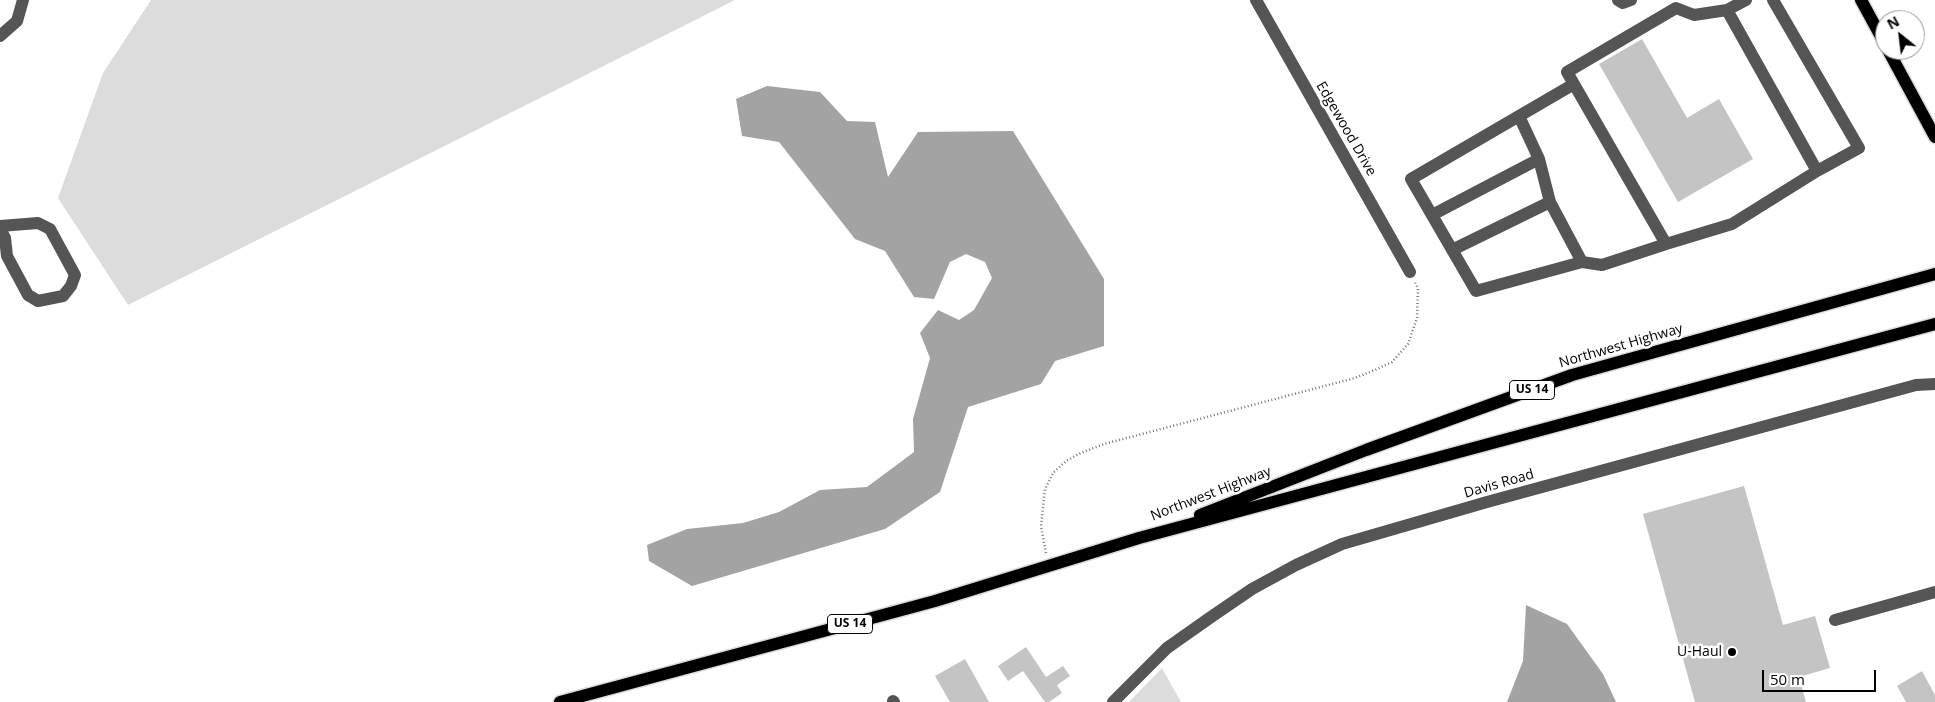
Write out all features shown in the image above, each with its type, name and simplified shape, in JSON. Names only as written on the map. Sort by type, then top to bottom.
[{"type":"main road","points":[[1861,0],[1875,26]]},
{"type":"main road","points":[[1893,60],[1935,137]]},
{"type":"main road","name":"Northwest Highway","points":[[1139,538],[1366,450],[1572,375],[1935,274]]},
{"type":"main road","name":"Northwest Highway","points":[[1139,538],[1935,324]]},
{"type":"main road","name":"US 14","points":[[560,702],[935,601],[1139,538]]},
{"type":"street","points":[[0,36],[17,22],[23,0]]},
{"type":"street","name":"Edgewood Drive","points":[[1256,0],[1410,272]]},
{"type":"street","points":[[1618,0],[1623,3],[1631,0]]},
{"type":"street","points":[[1666,244],[1567,72],[1676,8],[1694,15],[1727,10],[1746,0]]},
{"type":"street","points":[[1574,84],[1411,179],[1476,290],[1582,262],[1602,265],[1732,224],[1817,171],[1859,148],[1773,0]]},
{"type":"street","points":[[1727,10],[1817,171]]},
{"type":"street","points":[[1519,116],[1539,159],[1550,202],[1582,262]]},
{"type":"street","points":[[1432,215],[1539,159]]},
{"type":"street","points":[[1452,250],[1550,202]]},
{"type":"street","points":[[38,223],[50,229],[75,275],[71,286],[63,296],[38,301],[28,295],[7,256],[5,238],[0,228],[38,223]]},
{"type":"street","name":"Davis Road","points":[[1113,702],[1167,648],[1210,617],[1252,589],[1296,565],[1342,544],[1487,502],[1916,385],[1935,384]]},
{"type":"street","points":[[1835,620],[1935,592]]},
{"type":"path","points":[[1048,565],[1041,526],[1044,489],[1053,473],[1066,461],[1104,444],[1355,378],[1392,362],[1408,344],[1417,318],[1418,288],[1410,272]]},
{"type":"shaded area","points":[[151,0],[735,0],[128,305],[58,198],[103,73]]},
{"type":"shaded area","points":[[767,86],[820,92],[847,121],[875,122],[888,177],[918,132],[1013,131],[1104,279],[1104,346],[1055,361],[1041,384],[968,407],[940,492],[885,529],[692,586],[649,561],[647,545],[687,529],[743,523],[779,512],[820,490],[867,487],[914,452],[913,419],[930,358],[920,333],[938,310],[959,320],[974,310],[992,278],[985,262],[966,254],[950,262],[934,299],[914,297],[885,251],[855,239],[779,142],[742,136],[736,99]]},
{"type":"shaded area","points":[[1526,605],[1567,624],[1603,674],[1616,702],[1507,702],[1523,661]]},
{"type":"shaded area","points":[[1162,668],[1181,702],[1129,702]]},
{"type":"building","points":[[1642,39],[1687,118],[1719,99],[1753,159],[1678,202],[1599,64]]},
{"type":"building","points":[[1744,486],[1783,625],[1815,616],[1830,668],[1799,677],[1806,702],[1695,702],[1643,514]]},
{"type":"building","points":[[1026,647],[1046,677],[1063,666],[1070,676],[1057,685],[1062,693],[1049,702],[1045,702],[1023,671],[1008,681],[998,666]]},
{"type":"building","points":[[965,659],[989,702],[950,702],[935,676]]},
{"type":"building","points":[[1922,671],[1935,695],[1935,702],[1906,702],[1897,686]]},
{"type":"place","name":"U-Haul","points":[[1732,652]]}]
